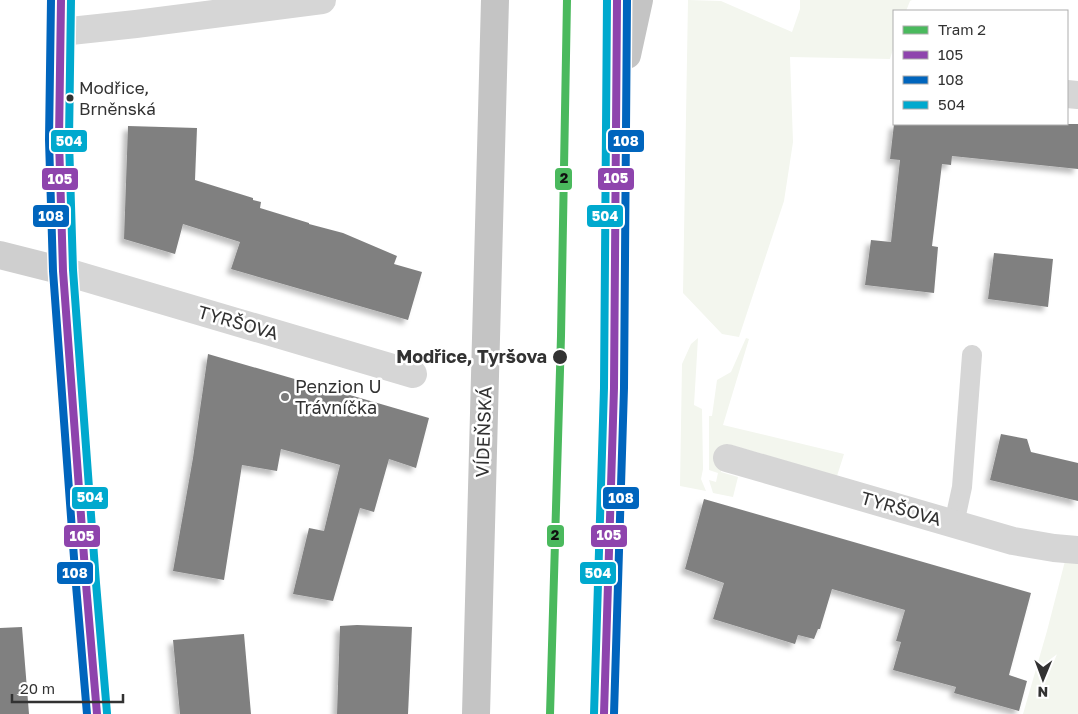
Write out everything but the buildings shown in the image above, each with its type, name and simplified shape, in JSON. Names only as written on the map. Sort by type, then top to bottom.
[{"type":"highway","points":[[604,714],[614,388],[616,105],[628,5]]},
{"type":"highway","name":"VÍDEŇSKÁ","points":[[476,714],[495,13]]},
{"type":"street","points":[[61,0],[59,140],[63,272],[97,714]]},
{"type":"street","points":[[61,32],[322,0]]},
{"type":"street","points":[[0,255],[63,272]]},
{"type":"street","name":"TYRŠOVA","points":[[63,272],[413,374]]},
{"type":"street","name":"TYRŠOVA","points":[[727,458],[1013,541],[1078,550]]},
{"type":"lane","points":[[954,524],[962,487],[972,355]]},
{"type":"lane","points":[[605,670],[617,714]]},
{"type":"shaded area","points":[[688,0],[721,1],[792,32],[800,9],[800,0],[912,0],[906,10],[893,10],[893,49],[890,59],[790,57],[793,142],[784,201],[739,337],[722,334],[683,293]]},
{"type":"shaded area","points":[[698,338],[694,405],[702,409],[703,469],[701,479],[706,491],[680,486],[682,364],[691,344]]},
{"type":"shaded area","points":[[746,338],[749,339],[723,425],[844,454],[837,476],[728,444],[721,472],[738,477],[733,497],[713,493],[709,480],[716,482],[718,473],[709,470],[709,416],[712,416],[717,380],[731,372]]},
{"type":"shaded area","points":[[1065,561],[1078,562],[1078,714],[1023,714],[1047,631]]},
{"type":"tram line","name":"2","points":[[550,714],[561,336],[567,0]]},
{"type":"transit line","name":"108","points":[[51,0],[49,140],[53,271],[87,714]]},
{"type":"transit line","name":"105","points":[[61,0],[59,140],[63,271],[97,714]]},
{"type":"transit line","name":"504","points":[[71,0],[69,140],[73,270],[107,713]]},
{"type":"transit line","name":"504","points":[[594,714],[604,388],[607,0]]},
{"type":"transit line","name":"105","points":[[604,714],[614,388],[617,0]]},
{"type":"transit line","name":"108","points":[[614,714],[624,388],[627,0]]},
{"type":"place","name":"Modřice, Brněnská","points":[[70,98]]},
{"type":"place","name":"Modřice, Tyršova","points":[[560,357]]},
{"type":"place","name":"Penzion U Trávníčka","points":[[285,397]]}]
